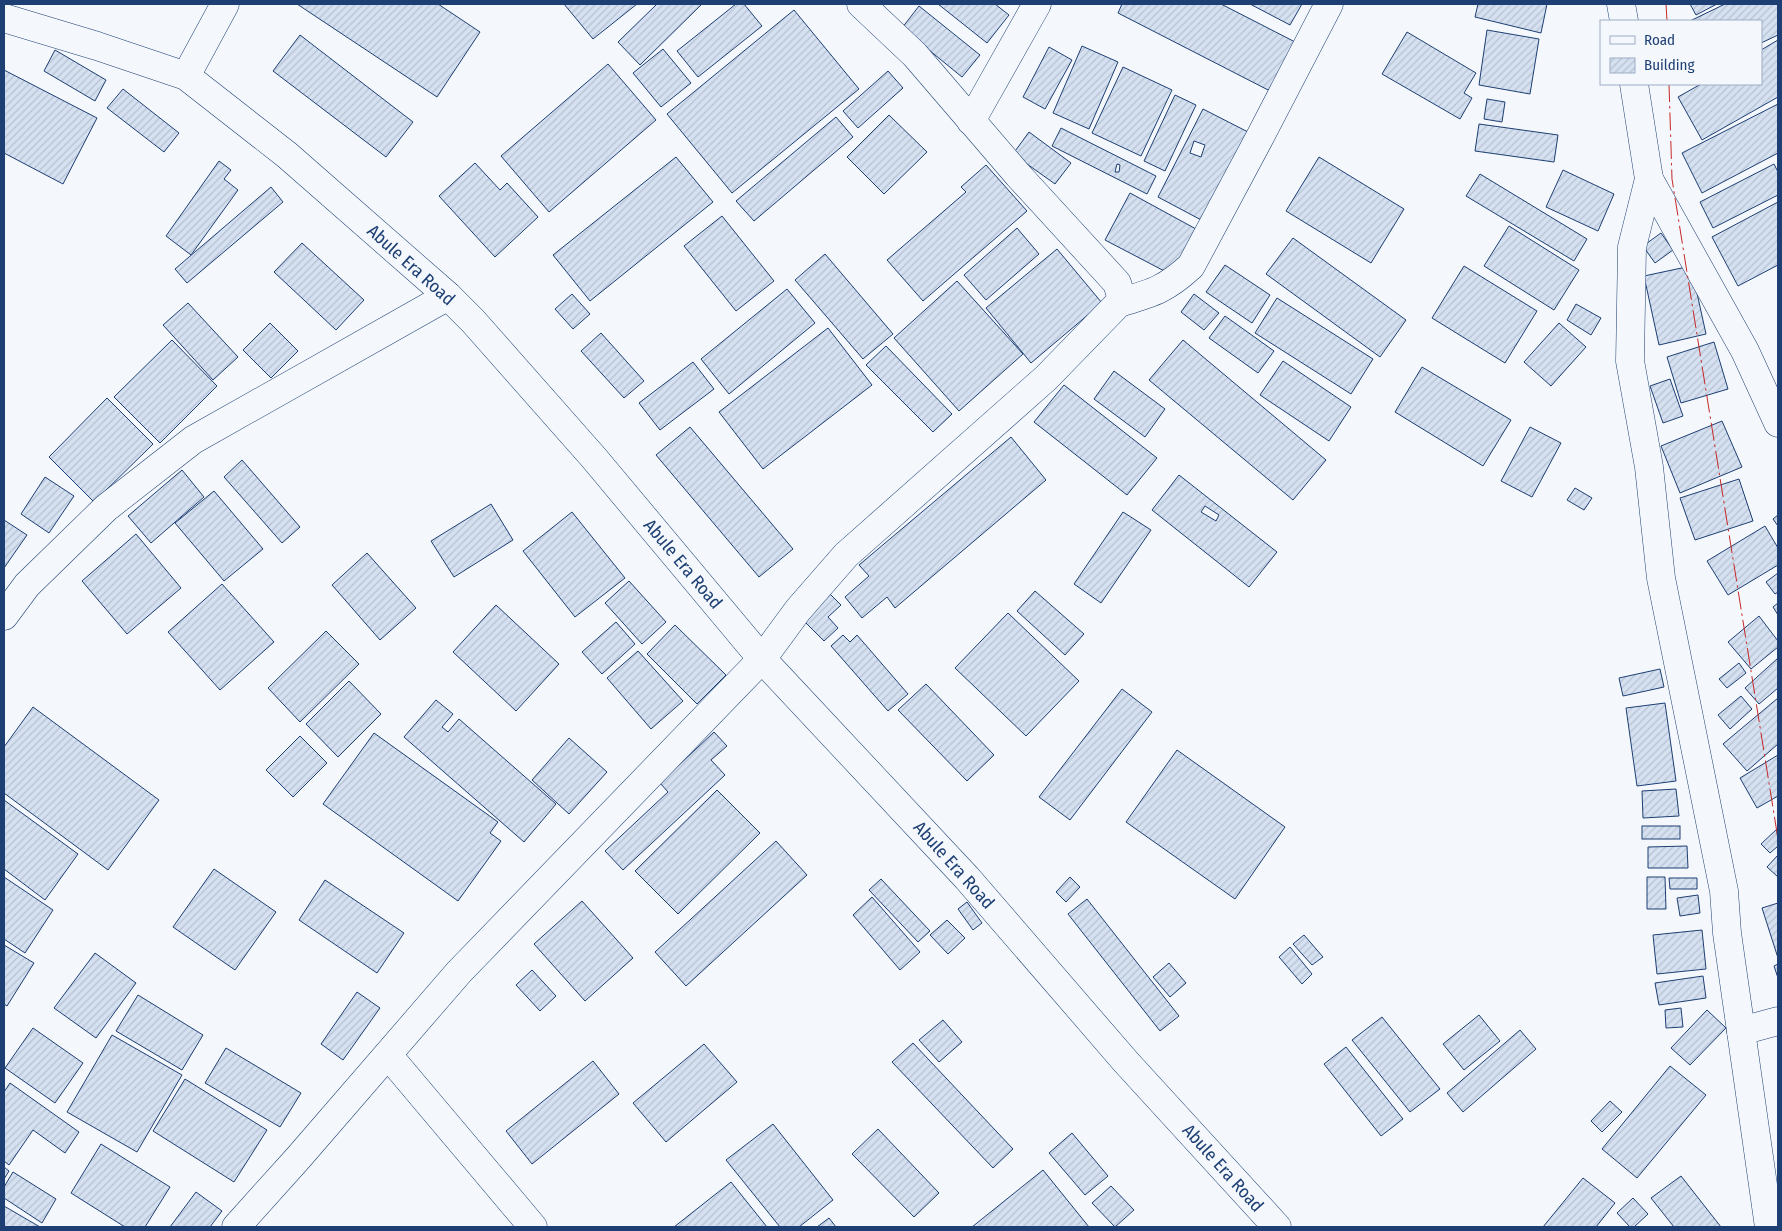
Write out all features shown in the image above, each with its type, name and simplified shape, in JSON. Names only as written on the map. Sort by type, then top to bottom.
[{"type":"street","points":[[186,76],[225,4]]},
{"type":"street","points":[[236,1227],[459,972],[762,659],[798,610],[846,555],[1046,378],[1119,303],[1122,296],[1117,283],[1018,175],[915,54],[860,4]]},
{"type":"street","points":[[971,121],[1037,4]]},
{"type":"street","points":[[1119,303],[1156,292],[1175,281],[1191,266],[1262,135],[1329,4]]},
{"type":"street","points":[[1621,4],[1624,20]]},
{"type":"street","name":"Abule Era Road","points":[[4,18],[97,46],[186,76],[287,155],[448,296],[473,321],[594,458],[762,659],[967,878],[1126,1062],[1277,1227]]},
{"type":"street","points":[[1634,85],[1649,179],[1746,351],[1778,424]]},
{"type":"street","points":[[1649,179],[1632,247],[1630,361],[1649,467],[1661,578],[1724,891],[1727,933],[1769,1227]]},
{"type":"street","points":[[4,616],[28,585],[106,508],[192,440],[448,296]]},
{"type":"street","points":[[1741,1031],[1778,1021]]},
{"type":"street","points":[[388,1055],[533,1227]]},
{"type":"building","points":[[297,4],[438,4],[480,32],[437,97]]},
{"type":"building","points":[[564,4],[637,4],[593,39]]},
{"type":"building","points":[[657,4],[702,4],[640,65],[618,42]]},
{"type":"building","points":[[736,4],[744,4],[762,26],[698,77],[677,51]]},
{"type":"building","points":[[938,4],[995,4],[1009,15],[987,43]]},
{"type":"building","points":[[1122,4],[1221,4],[1299,44],[1274,93],[1118,13]]},
{"type":"building","points":[[1250,4],[1302,4],[1290,25]]},
{"type":"building","points":[[1478,4],[1547,4],[1541,33],[1475,17]]},
{"type":"building","points":[[1690,4],[1717,4],[1696,15]]},
{"type":"building","points":[[1725,4],[1777,4],[1778,35],[1762,43],[1762,20],[1692,20]]},
{"type":"building","points":[[919,6],[980,55],[962,77],[902,28]]},
{"type":"building","points":[[794,10],[859,89],[732,193],[667,114]]},
{"type":"building","points":[[1487,30],[1539,39],[1530,94],[1479,85]]},
{"type":"building","points":[[1407,32],[1476,73],[1464,93],[1472,98],[1460,119],[1382,74]]},
{"type":"building","points":[[300,35],[413,122],[386,157],[273,71]]},
{"type":"building","points":[[1778,40],[1778,97],[1702,140],[1678,97],[1699,85],[1762,85],[1762,49]]},
{"type":"building","points":[[1082,46],[1118,62],[1089,129],[1053,113]]},
{"type":"building","points":[[1049,47],[1072,60],[1045,109],[1023,97]]},
{"type":"building","points":[[663,49],[691,83],[661,107],[633,73]]},
{"type":"building","points":[[55,50],[106,80],[95,101],[44,71]]},
{"type":"building","points":[[608,64],[656,120],[549,212],[501,156]]},
{"type":"building","points":[[1123,67],[1172,90],[1141,156],[1092,133]]},
{"type":"building","points":[[4,70],[97,118],[63,184],[4,153]]},
{"type":"building","points":[[888,71],[903,88],[858,128],[843,111]]},
{"type":"building","points":[[123,89],[179,133],[164,152],[107,108]]},
{"type":"building","points":[[1175,95],[1196,105],[1165,171],[1144,161]]},
{"type":"building","points":[[1487,99],[1505,102],[1502,122],[1484,119]]},
{"type":"building","points":[[1778,104],[1778,153],[1702,193],[1682,153]]},
{"type":"building","points":[[1203,109],[1250,133],[1205,222],[1158,197]],"holes":[[[1194,141],[1205,145],[1201,157],[1190,153]]]},
{"type":"building","points":[[889,115],[927,152],[884,194],[847,157]]},
{"type":"building","points":[[836,117],[853,137],[754,221],[736,201]]},
{"type":"building","points":[[1479,124],[1558,135],[1554,162],[1475,151]]},
{"type":"building","points":[[1061,128],[1156,176],[1147,194],[1052,146]],"holes":[[[1117,164],[1120,165],[1119,172],[1115,172]]]},
{"type":"building","points":[[1029,132],[1071,163],[1055,184],[1013,154]]},
{"type":"building","points":[[676,157],[713,202],[590,301],[553,255]]},
{"type":"building","points":[[1319,157],[1404,209],[1371,263],[1286,211]]},
{"type":"building","points":[[219,161],[231,170],[224,179],[238,190],[191,255],[166,236]]},
{"type":"building","points":[[475,163],[500,190],[507,183],[538,217],[495,257],[439,196]]},
{"type":"building","points":[[1774,164],[1778,172],[1778,195],[1713,228],[1700,202]]},
{"type":"building","points":[[986,165],[1027,211],[923,301],[887,260],[966,192],[961,187]]},
{"type":"building","points":[[1563,170],[1614,194],[1598,231],[1546,207]]},
{"type":"building","points":[[1480,174],[1587,239],[1574,261],[1466,196]]},
{"type":"building","points":[[271,187],[283,202],[187,283],[175,269]]},
{"type":"building","points":[[1130,193],[1196,229],[1172,275],[1105,240]]},
{"type":"building","points":[[1778,202],[1778,265],[1738,286],[1712,237]]},
{"type":"building","points":[[722,216],[774,281],[736,311],[684,246]]},
{"type":"building","points":[[1509,226],[1579,270],[1554,310],[1484,266]]},
{"type":"building","points":[[1017,228],[1039,254],[986,300],[964,275]]},
{"type":"building","points":[[1661,233],[1673,250],[1655,263],[1643,246]]},
{"type":"building","points":[[1293,238],[1406,320],[1380,357],[1266,274]]},
{"type":"building","points":[[302,243],[364,300],[336,330],[274,272]]},
{"type":"building","points":[[1057,249],[1102,303],[1031,363],[986,308]]},
{"type":"building","points":[[825,254],[893,334],[863,359],[795,280]]},
{"type":"building","points":[[1225,265],[1270,295],[1252,323],[1206,292]]},
{"type":"building","points":[[1464,266],[1537,311],[1505,363],[1432,318]]},
{"type":"building","points":[[1691,266],[1706,334],[1659,345],[1644,276]]},
{"type":"building","points":[[957,281],[1023,354],[959,411],[894,338]]},
{"type":"building","points":[[787,289],[815,323],[729,394],[701,359]]},
{"type":"building","points":[[572,294],[590,314],[573,329],[555,309]]},
{"type":"building","points":[[1194,294],[1219,313],[1204,330],[1181,312]]},
{"type":"building","points":[[1277,298],[1373,359],[1351,394],[1255,333]]},
{"type":"building","points":[[188,303],[238,357],[213,380],[163,325]]},
{"type":"building","points":[[1576,304],[1601,318],[1591,335],[1567,320]]},
{"type":"building","points":[[1225,316],[1274,351],[1258,373],[1209,338]]},
{"type":"building","points":[[270,323],[298,351],[271,378],[243,350]]},
{"type":"building","points":[[1559,323],[1586,347],[1551,386],[1524,362]]},
{"type":"building","points":[[828,328],[872,385],[763,469],[719,412]]},
{"type":"building","points":[[601,333],[644,381],[624,398],[581,351]]},
{"type":"building","points":[[172,340],[217,386],[160,443],[114,397]]},
{"type":"building","points":[[1183,340],[1326,460],[1293,500],[1149,380]]},
{"type":"building","points":[[1714,342],[1728,389],[1681,403],[1667,357]]},
{"type":"building","points":[[886,346],[952,414],[933,432],[866,365]]},
{"type":"building","points":[[1283,361],[1351,407],[1329,441],[1260,395]]},
{"type":"building","points":[[693,362],[714,389],[660,430],[639,403]]},
{"type":"building","points":[[1422,367],[1511,420],[1483,466],[1395,412]]},
{"type":"building","points":[[1114,371],[1165,409],[1145,437],[1094,399]]},
{"type":"building","points":[[1670,379],[1683,416],[1663,423],[1650,386]]},
{"type":"building","points":[[1064,385],[1157,458],[1127,495],[1034,422]]},
{"type":"building","points":[[107,398],[153,444],[94,502],[49,457]]},
{"type":"building","points":[[1722,421],[1742,467],[1680,493],[1661,446]]},
{"type":"building","points":[[690,427],[793,549],[759,577],[656,455]]},
{"type":"building","points":[[1530,427],[1561,443],[1532,497],[1501,481]]},
{"type":"building","points":[[1011,437],[1046,480],[895,608],[887,597],[862,618],[845,597],[869,576],[859,565]]},
{"type":"building","points":[[242,460],[300,527],[282,543],[224,477]]},
{"type":"building","points":[[182,470],[204,497],[151,543],[128,516]]},
{"type":"building","points":[[1179,475],[1277,552],[1249,587],[1152,510]],"holes":[[[1205,506],[1219,515],[1216,521],[1201,512]]]},
{"type":"building","points":[[45,477],[74,496],[49,533],[21,514]]},
{"type":"building","points":[[1739,479],[1753,521],[1695,540],[1680,498]]},
{"type":"building","points":[[1575,488],[1592,498],[1584,510],[1567,500]]},
{"type":"building","points":[[214,491],[263,549],[224,581],[175,523]]},
{"type":"building","points":[[491,504],[513,540],[454,577],[431,541]]},
{"type":"building","points":[[572,512],[625,578],[575,617],[523,551]]},
{"type":"building","points":[[1123,512],[1151,530],[1101,603],[1074,584]]},
{"type":"building","points":[[1778,515],[1778,526],[1773,519]]},
{"type":"building","points":[[4,520],[27,535],[4,568]]},
{"type":"building","points":[[1765,526],[1778,548],[1778,565],[1728,595],[1707,561]]},
{"type":"building","points":[[136,534],[181,588],[127,634],[82,581]]},
{"type":"building","points":[[367,553],[416,608],[380,640],[332,585]]},
{"type":"building","points":[[1778,573],[1778,592],[1775,594],[1766,582]]},
{"type":"building","points":[[629,581],[666,622],[642,644],[605,603]]},
{"type":"building","points":[[222,584],[274,642],[220,690],[168,632]]},
{"type":"building","points":[[1035,591],[1084,634],[1065,655],[1017,611]]},
{"type":"building","points":[[829,593],[841,605],[828,617],[838,628],[824,641],[802,619]]},
{"type":"building","points":[[1778,603],[1778,615],[1773,607]]},
{"type":"building","points":[[496,605],[559,664],[516,711],[453,652]]},
{"type":"building","points":[[1008,613],[1079,681],[1026,736],[955,668]]},
{"type":"building","points":[[1759,616],[1778,641],[1778,647],[1751,669],[1728,642]]},
{"type":"building","points":[[616,622],[635,644],[602,674],[582,652]]},
{"type":"building","points":[[675,625],[726,675],[697,704],[647,654]]},
{"type":"building","points":[[326,631],[359,664],[300,722],[268,688]]},
{"type":"building","points":[[843,635],[850,642],[857,635],[908,694],[888,711],[831,646]]},
{"type":"building","points":[[638,651],[683,701],[651,729],[607,678]]},
{"type":"building","points":[[1778,658],[1778,688],[1759,704],[1745,688]]},
{"type":"building","points":[[1739,663],[1746,673],[1727,688],[1719,679]]},
{"type":"building","points":[[1660,669],[1664,687],[1623,696],[1619,678]]},
{"type":"building","points":[[349,681],[381,714],[338,757],[306,724]]},
{"type":"building","points":[[926,684],[994,755],[967,781],[898,710]]},
{"type":"building","points":[[1122,689],[1152,712],[1070,820],[1039,797]]},
{"type":"building","points":[[1741,696],[1752,709],[1730,729],[1718,715]]},
{"type":"building","points":[[1778,698],[1778,744],[1747,771],[1723,744]]},
{"type":"building","points":[[436,700],[453,714],[442,727],[448,732],[459,719],[556,804],[524,842],[404,737]]},
{"type":"building","points":[[1665,703],[1676,781],[1637,786],[1626,708]]},
{"type":"building","points":[[33,707],[159,800],[108,870],[4,793],[4,747]]},
{"type":"building","points":[[714,732],[727,746],[711,760],[725,775],[623,870],[605,851],[668,792],[660,783]]},
{"type":"building","points":[[374,733],[498,822],[490,833],[501,841],[458,901],[323,804]]},
{"type":"building","points":[[300,736],[327,763],[293,797],[266,770]]},
{"type":"building","points":[[569,738],[607,772],[569,814],[532,780]]},
{"type":"building","points":[[1177,750],[1285,827],[1235,899],[1126,822]]},
{"type":"building","points":[[1778,755],[1778,796],[1757,808],[1740,778]]},
{"type":"building","points":[[1676,789],[1679,816],[1643,818],[1642,791]]},
{"type":"building","points":[[717,790],[760,833],[678,914],[635,871]]},
{"type":"building","points":[[4,800],[78,854],[45,900],[4,869]]},
{"type":"building","points":[[1642,826],[1680,826],[1680,839],[1642,839]]},
{"type":"building","points":[[1777,829],[1778,846],[1770,853],[1761,844]]},
{"type":"building","points":[[776,841],[807,875],[686,986],[655,952]]},
{"type":"building","points":[[1687,846],[1688,868],[1648,868],[1648,847]]},
{"type":"building","points":[[1778,855],[1778,877],[1767,867]]},
{"type":"building","points":[[214,869],[276,912],[235,970],[173,927]]},
{"type":"building","points":[[4,877],[53,910],[25,953],[4,939]]},
{"type":"building","points":[[1070,877],[1080,887],[1066,902],[1056,892]]},
{"type":"building","points":[[1647,877],[1665,877],[1666,909],[1647,909]]},
{"type":"building","points":[[1669,878],[1697,878],[1697,889],[1670,889]]},
{"type":"building","points":[[881,879],[930,931],[918,942],[869,890]]},
{"type":"building","points":[[325,880],[404,933],[377,973],[299,920]]},
{"type":"building","points":[[1698,895],[1700,913],[1680,916],[1677,898]]},
{"type":"building","points":[[872,897],[920,952],[900,970],[853,915]]},
{"type":"building","points":[[1087,899],[1179,1016],[1160,1031],[1068,914]]},
{"type":"building","points":[[582,901],[633,958],[585,1001],[534,944]]},
{"type":"building","points":[[967,902],[982,923],[973,930],[958,909]]},
{"type":"building","points":[[1778,903],[1778,958],[1762,908]]},
{"type":"building","points":[[947,920],[965,938],[948,954],[930,935]]},
{"type":"building","points":[[1702,930],[1706,969],[1657,974],[1653,935]]},
{"type":"building","points":[[1304,935],[1323,957],[1312,965],[1293,944]]},
{"type":"building","points":[[4,945],[34,963],[7,1006],[4,1004]]},
{"type":"building","points":[[1290,947],[1312,974],[1302,984],[1279,957]]},
{"type":"building","points":[[95,953],[136,983],[96,1038],[54,1008]]},
{"type":"building","points":[[1169,963],[1186,983],[1170,997],[1153,977]]},
{"type":"building","points":[[1778,964],[1778,978],[1774,966]]},
{"type":"building","points":[[532,970],[556,996],[540,1011],[516,985]]},
{"type":"building","points":[[1703,976],[1706,998],[1659,1005],[1655,983]]},
{"type":"building","points":[[357,992],[380,1008],[343,1060],[321,1044]]},
{"type":"building","points":[[138,995],[203,1035],[182,1070],[116,1031]]},
{"type":"building","points":[[1681,1008],[1683,1027],[1666,1028],[1665,1010]]},
{"type":"building","points":[[1707,1010],[1726,1028],[1690,1065],[1671,1048]]},
{"type":"building","points":[[1479,1015],[1500,1041],[1464,1070],[1443,1044]]},
{"type":"building","points":[[1382,1017],[1440,1089],[1410,1112],[1352,1040]]},
{"type":"building","points":[[943,1020],[962,1042],[939,1062],[919,1040]]},
{"type":"building","points":[[33,1028],[83,1063],[55,1103],[5,1068]]},
{"type":"building","points":[[1520,1030],[1536,1049],[1463,1112],[1447,1093]]},
{"type":"building","points":[[112,1035],[182,1075],[137,1152],[67,1112]]},
{"type":"building","points":[[913,1043],[1013,1149],[993,1168],[892,1062]]},
{"type":"building","points":[[704,1044],[737,1082],[666,1142],[633,1103]]},
{"type":"building","points":[[1346,1047],[1403,1119],[1381,1136],[1324,1064]]},
{"type":"building","points":[[226,1048],[301,1093],[280,1127],[205,1083]]},
{"type":"building","points":[[593,1061],[619,1094],[532,1164],[506,1131]]},
{"type":"building","points":[[1670,1066],[1706,1095],[1637,1178],[1602,1149]]},
{"type":"building","points":[[185,1079],[267,1130],[234,1182],[153,1131]]},
{"type":"building","points":[[10,1083],[79,1132],[65,1153],[33,1130],[9,1165],[4,1161],[4,1092]]},
{"type":"building","points":[[1610,1101],[1622,1112],[1602,1132],[1591,1121]]},
{"type":"building","points":[[773,1124],[833,1200],[799,1227],[780,1227],[726,1160]]},
{"type":"building","points":[[878,1129],[939,1193],[914,1217],[852,1154]]},
{"type":"building","points":[[1072,1133],[1108,1176],[1085,1195],[1049,1153]]},
{"type":"building","points":[[101,1144],[170,1187],[145,1227],[125,1227],[71,1193]]},
{"type":"building","points":[[4,1167],[9,1171],[4,1179]]},
{"type":"building","points":[[1043,1170],[1089,1227],[972,1227]]},
{"type":"building","points":[[13,1172],[56,1199],[42,1223],[4,1198],[4,1187]]},
{"type":"building","points":[[1681,1176],[1721,1227],[1674,1227],[1651,1198]]},
{"type":"building","points":[[1583,1178],[1615,1203],[1596,1227],[1543,1227]]},
{"type":"building","points":[[731,1182],[767,1227],[674,1227]]},
{"type":"building","points":[[1111,1186],[1134,1210],[1115,1227],[1092,1203]]},
{"type":"building","points":[[196,1192],[222,1211],[210,1227],[170,1227]]},
{"type":"building","points":[[1633,1198],[1648,1214],[1634,1227],[1630,1227],[1617,1213]]},
{"type":"building","points":[[4,1206],[40,1227],[4,1227]]},
{"type":"building","points":[[829,1218],[836,1227],[817,1227]]},
{"type":"power","points":[[1666,4],[1667,20]]},
{"type":"power","points":[[1669,85],[1672,179],[1778,839]]}]
